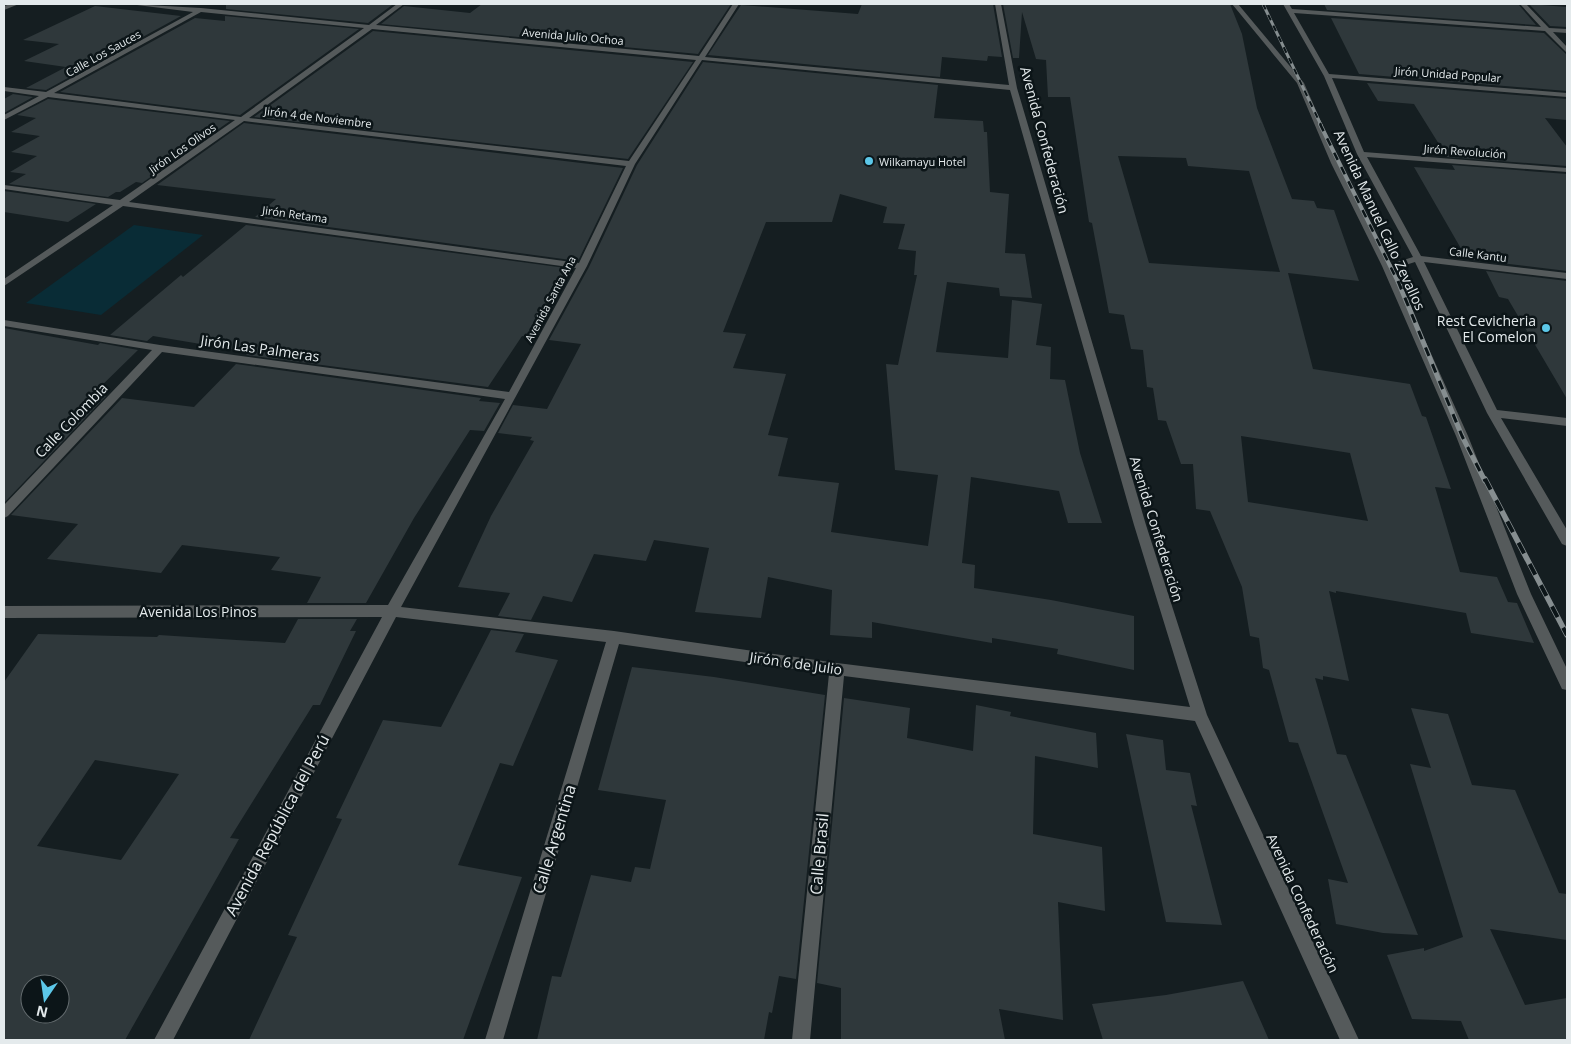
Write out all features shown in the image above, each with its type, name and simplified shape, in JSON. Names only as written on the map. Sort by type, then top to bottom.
[{"type":"street","points":[[4,8],[16,4]]},
{"type":"street","name":"Avenida Julio Ochoa","points":[[132,4],[1013,88]]},
{"type":"street","name":"Calle Los Sauces","points":[[4,118],[212,4]]},
{"type":"street","name":"Jirón Los Olivos","points":[[4,283],[242,119],[400,4]]},
{"type":"street","name":"Avenida Santa Ana","points":[[392,611],[582,266],[631,164],[736,4]]},
{"type":"street","name":"Avenida Confederación","points":[[998,4],[1013,88],[1140,525],[1200,715],[1350,1040]]},
{"type":"street","name":"Avenida Manuel Callo Zevallos","points":[[1235,4],[1300,83],[1335,163],[1387,266],[1462,436],[1524,594],[1567,684]]},
{"type":"street","points":[[1523,4],[1567,51]]},
{"type":"street","points":[[1288,7],[1567,31]]},
{"type":"street","name":"Avenida Manuel Callo Zevallos","points":[[1288,7],[1327,76],[1361,154],[1418,258],[1494,414],[1567,541]]},
{"type":"street","name":"Jirón Unidad Popular","points":[[1327,76],[1567,95]]},
{"type":"street","name":"Jirón 4 de Noviembre","points":[[4,89],[242,119],[631,164]]},
{"type":"street","name":"Jirón Revolución","points":[[1361,154],[1567,170]]},
{"type":"street","name":"Jirón Retama","points":[[4,187],[582,266]]},
{"type":"street","name":"Calle Kantu","points":[[1387,266],[1392,267],[1418,258],[1567,276]]},
{"type":"street","name":"Jirón Las Palmeras","points":[[4,323],[160,348],[512,396]]},
{"type":"street","name":"Calle Colombia","points":[[4,513],[160,348]]},
{"type":"street","points":[[1494,414],[1567,422]]},
{"type":"street","name":"Jirón 6 de Julio","points":[[392,611],[614,637],[1200,715]]},
{"type":"street","name":"Avenida Los Pinos","points":[[4,612],[392,611]]},
{"type":"street","name":"Avenida República del Perú","points":[[162,1040],[392,611]]},
{"type":"street","name":"Calle Argentina","points":[[494,1040],[614,637]]},
{"type":"street","name":"Calle Brasil","points":[[801,1040],[837,668]]},
{"type":"shaded area","points":[[134,225],[203,235],[101,315],[26,303]]},
{"type":"building","points":[[226,4],[392,5],[368,23],[226,9]]},
{"type":"building","points":[[482,4],[731,4],[698,54],[381,24],[404,6],[470,13]]},
{"type":"building","points":[[862,4],[993,4],[1002,57],[988,56],[987,61],[942,57],[940,77],[708,55],[741,5],[858,14]]},
{"type":"building","points":[[1003,4],[1230,4],[1242,34],[1257,108],[1292,199],[1314,201],[1317,208],[1334,210],[1359,281],[1288,273],[1313,369],[1410,384],[1422,416],[1426,417],[1451,489],[1435,487],[1460,572],[1497,577],[1508,602],[1517,603],[1534,643],[1471,633],[1466,613],[1329,591],[1349,681],[1323,676],[1323,680],[1315,678],[1337,754],[1346,755],[1418,935],[1383,933],[1336,924],[1328,879],[1348,883],[1298,743],[1289,742],[1269,670],[1263,668],[1259,638],[1250,636],[1242,587],[1210,511],[1196,509],[1193,464],[1181,464],[1166,421],[1158,420],[1153,388],[1147,387],[1143,350],[1131,349],[1124,315],[1109,313],[1092,223],[1089,222],[1070,97],[1048,97],[1046,60],[1036,59],[1022,12],[1019,58],[1013,58]],"holes":[[[1118,156],[1186,158],[1188,166],[1249,171],[1280,272],[1149,263]],[[1241,436],[1350,453],[1368,521],[1248,502]]]},
{"type":"building","points":[[1324,4],[1518,4],[1536,25],[1327,10]]},
{"type":"building","points":[[1529,4],[1567,7],[1567,27],[1550,26]]},
{"type":"building","points":[[95,6],[181,16],[46,90],[26,88],[66,67],[24,61],[59,44],[23,40]]},
{"type":"building","points":[[225,16],[359,29],[240,115],[60,92],[195,18],[225,21]]},
{"type":"building","points":[[1331,18],[1544,33],[1567,55],[1567,91],[1359,74]]},
{"type":"building","points":[[373,31],[693,62],[628,159],[254,117]]},
{"type":"building","points":[[703,62],[938,85],[934,118],[983,121],[984,132],[987,132],[990,192],[1009,194],[1005,253],[1025,254],[1032,298],[1000,296],[999,288],[947,282],[936,352],[1008,358],[1012,300],[1042,304],[1036,345],[1051,347],[1050,379],[1065,380],[1080,453],[1102,523],[1068,523],[1059,491],[971,477],[962,563],[975,565],[974,588],[1134,616],[1134,670],[1057,654],[1058,649],[992,638],[992,643],[872,622],[872,638],[830,635],[832,590],[768,577],[761,618],[695,612],[709,548],[654,540],[646,561],[594,554],[572,602],[543,596],[531,620],[498,616],[510,593],[458,587],[491,516],[534,441],[530,440],[532,437],[498,433],[513,405],[547,409],[581,344],[549,340],[589,267],[637,165]],"holes":[[[840,194],[887,207],[883,223],[905,224],[898,249],[916,251],[914,275],[917,275],[898,365],[886,364],[895,470],[938,475],[928,546],[831,532],[839,483],[778,476],[788,438],[768,435],[786,374],[733,368],[746,334],[723,332],[766,222],[832,222]]]},
{"type":"building","points":[[1367,83],[1567,99],[1567,120],[1545,118],[1567,147],[1567,166],[1447,157],[1414,104],[1378,101]]},
{"type":"building","points":[[13,94],[33,97],[4,113],[4,99]]},
{"type":"building","points":[[48,99],[230,121],[142,183],[136,182],[108,197],[9,184],[26,174],[10,172],[37,156],[11,152],[40,136],[11,132],[36,118],[17,115]]},
{"type":"building","points":[[244,123],[623,168],[578,261],[255,217],[276,199],[157,185]]},
{"type":"building","points":[[1452,165],[1567,174],[1567,271],[1467,259],[1414,167],[1455,170]]},
{"type":"building","points":[[4,191],[96,204],[68,222],[4,212]]},
{"type":"building","points":[[246,225],[573,269],[536,338],[522,336],[488,387],[246,355],[248,352],[153,336],[147,341],[110,335],[181,275],[183,277]]},
{"type":"building","points":[[1486,271],[1567,281],[1567,399],[1508,299],[1499,297]]},
{"type":"building","points":[[4,328],[98,345],[100,343],[138,350],[93,394],[106,396],[4,503]]},
{"type":"building","points":[[236,364],[481,398],[479,401],[500,403],[484,431],[470,430],[414,518],[366,603],[307,603],[321,577],[271,570],[280,557],[182,545],[161,573],[47,559],[78,524],[11,515],[122,398],[194,407]]},
{"type":"building","points":[[298,619],[357,619],[350,631],[356,631],[320,705],[313,705],[230,838],[239,839],[125,1040],[4,1040],[4,682],[38,634],[157,637],[159,635],[285,643]],"holes":[[[95,760],[179,774],[121,860],[37,846]]]},
{"type":"building","points":[[491,630],[524,634],[515,652],[558,660],[513,766],[500,763],[458,865],[522,877],[463,1040],[249,1040],[297,937],[288,935],[342,819],[336,818],[383,720],[441,727]]},
{"type":"building","points":[[632,667],[714,677],[825,695],[796,979],[779,976],[772,1013],[769,1012],[764,1040],[537,1040],[552,976],[561,977],[591,875],[631,882],[635,867],[650,869],[666,800],[598,790]]},
{"type":"building","points":[[844,698],[910,708],[907,738],[973,751],[976,705],[1011,712],[1010,716],[1096,733],[1098,768],[1035,756],[1033,834],[1102,847],[1105,911],[1058,902],[1063,1020],[999,1009],[1005,1040],[841,1040],[841,988],[817,983]]},
{"type":"building","points":[[1411,708],[1448,714],[1472,785],[1515,790],[1559,893],[1567,894],[1567,940],[1490,929],[1525,1005],[1567,998],[1567,1040],[1469,1040],[1461,1021],[1412,1019],[1387,955],[1424,948],[1424,951],[1463,937],[1410,764],[1431,768]]},
{"type":"building","points":[[1126,734],[1163,740],[1166,770],[1190,773],[1197,806],[1191,805],[1222,925],[1166,922]]},
{"type":"building","points":[[1243,981],[1269,1040],[1103,1040],[1092,1004],[1166,995]]},
{"type":"railway","points":[[1263,4],[1321,125]]},
{"type":"railway","points":[[1320,124],[1398,282]]},
{"type":"railway","points":[[1398,281],[1462,436],[1485,481]]},
{"type":"railway","points":[[1485,479],[1567,635]]},
{"type":"place","name":"Wilkamayu Hotel","points":[[869,161]]},
{"type":"place","name":"Rest Cevicheria El Comelon","points":[[1546,328]]}]
